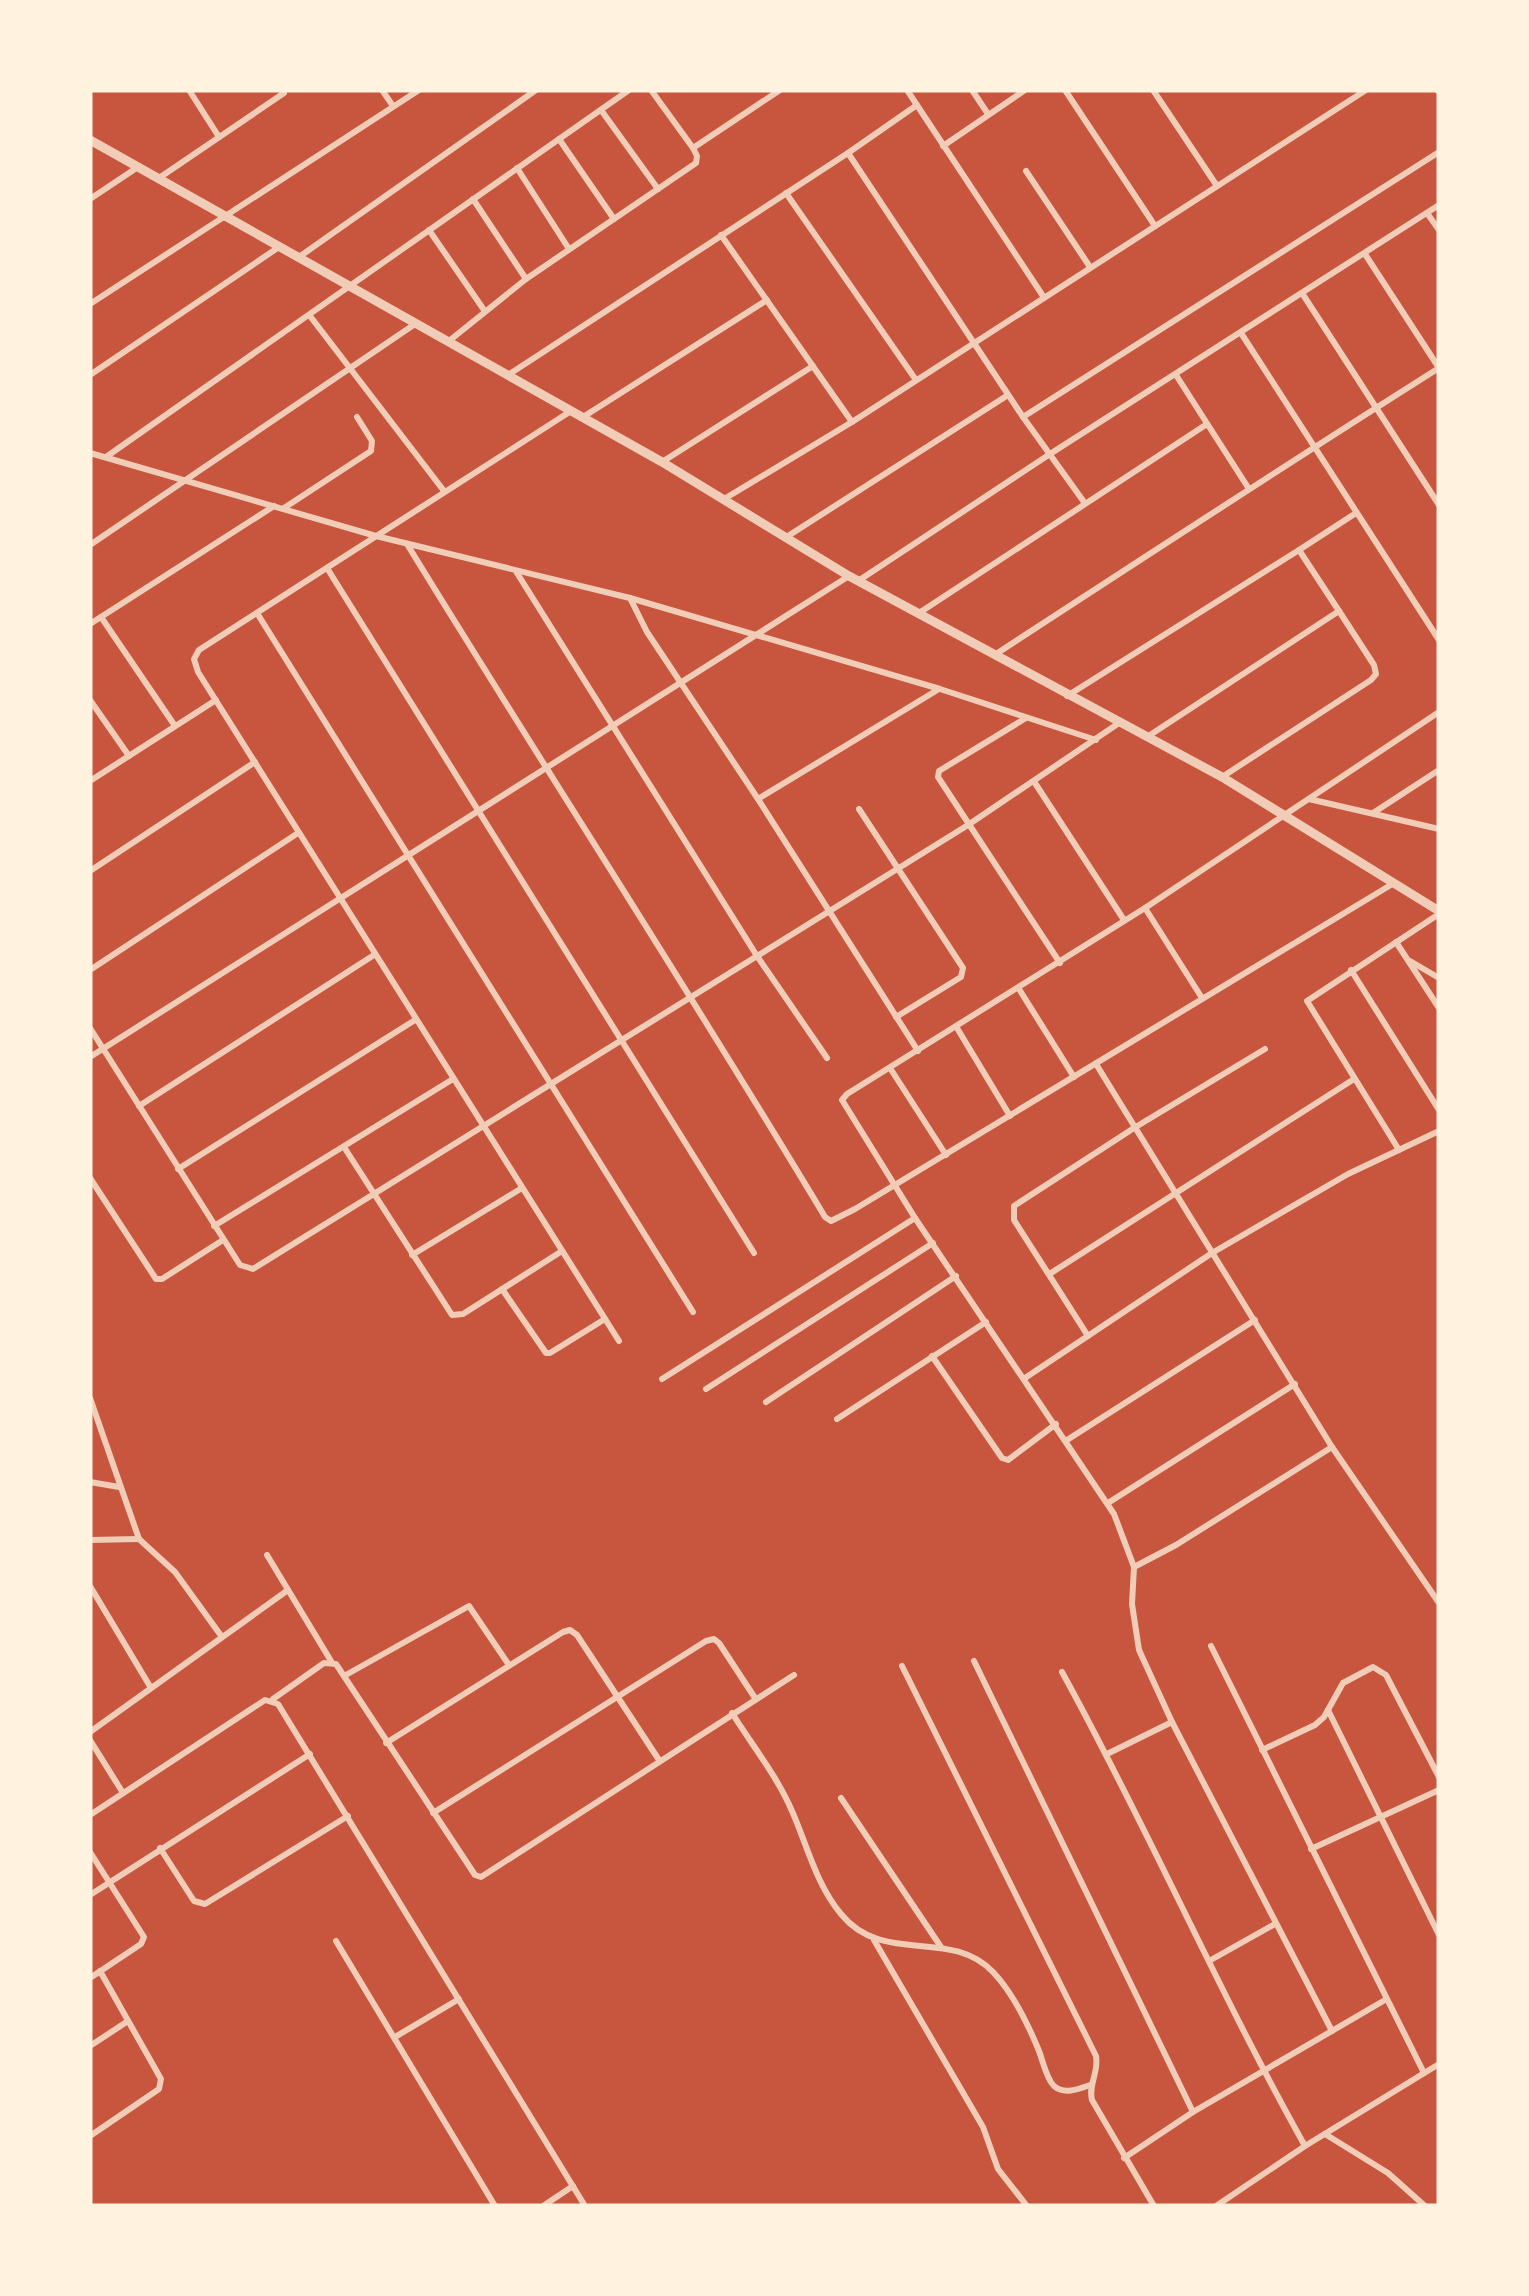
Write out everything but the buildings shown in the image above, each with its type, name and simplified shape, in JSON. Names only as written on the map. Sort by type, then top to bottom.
[{"type":"street","points":[[189,90],[219,137]]},
{"type":"street","points":[[382,90],[393,106]]},
{"type":"street","points":[[90,304],[419,90]]},
{"type":"street","points":[[299,257],[536,90]]},
{"type":"street","points":[[105,458],[628,90]]},
{"type":"street","points":[[449,341],[526,279],[696,162],[693,148],[651,90]]},
{"type":"street","points":[[693,148],[780,90]]},
{"type":"street","points":[[907,90],[1043,296]]},
{"type":"street","points":[[972,90],[988,114]]},
{"type":"street","points":[[943,146],[1025,90]]},
{"type":"street","points":[[1064,90],[1155,226]]},
{"type":"street","points":[[1153,90],[1217,186]]},
{"type":"street","points":[[723,500],[852,422],[1366,90]]},
{"type":"street","points":[[159,178],[285,91]]},
{"type":"street","points":[[508,374],[917,105]]},
{"type":"street","points":[[601,110],[658,190]]},
{"type":"street","points":[[560,139],[614,219]]},
{"type":"street","points":[[92,144],[417,322],[662,462],[854,578],[1222,777],[1439,912],[1306,1001],[1398,1150]]},
{"type":"street","points":[[1022,417],[1439,152]]},
{"type":"street","points":[[848,153],[1022,417],[1084,502]]},
{"type":"street","points":[[90,199],[138,167]]},
{"type":"street","points":[[517,168],[569,250]]},
{"type":"street","points":[[1026,171],[1090,266]]},
{"type":"street","points":[[786,193],[916,380]]},
{"type":"street","points":[[473,200],[526,279]]},
{"type":"street","points":[[90,1058],[680,681],[854,578],[1439,206]]},
{"type":"street","points":[[1428,213],[1439,230]]},
{"type":"street","points":[[429,230],[484,310]]},
{"type":"street","points":[[721,235],[852,422]]},
{"type":"street","points":[[90,375],[280,246]]},
{"type":"street","points":[[994,655],[1439,368],[1365,254]]},
{"type":"street","points":[[1302,292],[1439,505]]},
{"type":"street","points":[[583,417],[766,300]]},
{"type":"street","points":[[310,316],[444,491]]},
{"type":"street","points":[[90,546],[417,322]]},
{"type":"street","points":[[1240,333],[1439,640]]},
{"type":"street","points":[[662,462],[813,366]]},
{"type":"street","points":[[1176,375],[1250,489]]},
{"type":"street","points":[[788,536],[1008,395]]},
{"type":"street","points":[[572,411],[195,654],[195,666],[619,1341]]},
{"type":"street","points":[[90,624],[371,450],[372,441],[357,417]]},
{"type":"street","points":[[919,613],[1207,424]]},
{"type":"street","points":[[90,454],[376,536],[630,598],[940,688],[1097,740]]},
{"type":"street","points":[[1066,696],[1356,513]]},
{"type":"street","points":[[407,544],[545,769],[693,997],[825,1217],[837,1220],[1394,882]]},
{"type":"street","points":[[1222,777],[1376,674],[1374,665],[1299,550]]},
{"type":"street","points":[[327,568],[754,1253]]},
{"type":"street","points":[[516,572],[758,956],[827,1058]]},
{"type":"street","points":[[630,598],[647,632],[758,798],[918,1051]]},
{"type":"street","points":[[1146,738],[1338,611]]},
{"type":"street","points":[[257,613],[693,1312]]},
{"type":"street","points":[[100,617],[175,726]]},
{"type":"street","points":[[758,798],[940,688]]},
{"type":"street","points":[[90,700],[130,756]]},
{"type":"street","points":[[90,781],[216,700]]},
{"type":"street","points":[[1332,2030],[1172,1722],[1139,1650],[1132,1604],[1134,1568],[1108,1503],[915,1218],[842,1100],[1145,908],[1439,712]]},
{"type":"street","points":[[1028,717],[937,774],[1060,963]]},
{"type":"street","points":[[90,1028],[223,1240],[240,1265],[253,1269],[968,826],[1118,723]]},
{"type":"street","points":[[90,870],[255,762]]},
{"type":"street","points":[[1373,813],[1439,770]]},
{"type":"street","points":[[1035,783],[1124,920]]},
{"type":"street","points":[[1308,798],[1439,829]]},
{"type":"street","points":[[859,809],[963,968],[964,974],[896,1017]]},
{"type":"street","points":[[90,970],[298,832]]},
{"type":"street","points":[[1145,908],[1202,998]]},
{"type":"street","points":[[1396,941],[1439,1008]]},
{"type":"street","points":[[139,1106],[374,955]]},
{"type":"street","points":[[1408,960],[1439,978]]},
{"type":"street","points":[[1351,970],[1439,1110]]},
{"type":"street","points":[[1018,989],[1074,1077]]},
{"type":"street","points":[[178,1169],[415,1020]]},
{"type":"street","points":[[957,1028],[1010,1116]]},
{"type":"street","points":[[1088,1336],[1014,1220],[1014,1206],[1265,1049]]},
{"type":"street","points":[[1096,1064],[1332,1447],[1439,1603]]},
{"type":"street","points":[[890,1068],[946,1155]]},
{"type":"street","points":[[214,1226],[453,1079]]},
{"type":"street","points":[[1050,1273],[1354,1079]]},
{"type":"street","points":[[1025,1378],[1212,1253],[1316,1191],[1439,1131]]},
{"type":"street","points":[[344,1147],[452,1315],[463,1314],[562,1250]]},
{"type":"street","points":[[90,1178],[156,1279],[162,1279],[223,1240]]},
{"type":"street","points":[[412,1255],[522,1188]]},
{"type":"street","points":[[662,1379],[915,1218]]},
{"type":"street","points":[[706,1389],[934,1243]]},
{"type":"street","points":[[766,1402],[956,1276]]},
{"type":"street","points":[[502,1289],[546,1353],[605,1319]]},
{"type":"street","points":[[1066,1440],[1254,1320]]},
{"type":"street","points":[[837,1419],[986,1322]]},
{"type":"street","points":[[932,1356],[1002,1458],[1008,1460],[1016,1455],[1056,1424]]},
{"type":"street","points":[[1108,1503],[1296,1384]]},
{"type":"street","points":[[90,1398],[94,1421],[139,1539],[175,1572],[222,1638]]},
{"type":"street","points":[[1134,1568],[1332,1447]]},
{"type":"street","points":[[90,1482],[119,1487]]},
{"type":"street","points":[[90,1540],[139,1539]]},
{"type":"street","points":[[267,1554],[331,1661],[474,1875],[482,1878],[794,1675]]},
{"type":"street","points":[[90,1586],[150,1688]]},
{"type":"street","points":[[90,1732],[288,1590]]},
{"type":"street","points":[[344,1676],[469,1606],[509,1665]]},
{"type":"street","points":[[386,1742],[570,1630],[659,1760]]},
{"type":"street","points":[[433,1812],[706,1640],[714,1639],[756,1698]]},
{"type":"street","points":[[1211,1646],[1424,2073]]},
{"type":"street","points":[[90,1815],[331,1661]]},
{"type":"street","points":[[974,1661],[1192,2112]]},
{"type":"street","points":[[902,1666],[1096,2056],[1092,2100],[1154,2206]]},
{"type":"street","points":[[1262,1750],[1315,1725],[1343,1682],[1374,1667],[1381,1669],[1439,1778]]},
{"type":"street","points":[[1062,1672],[1304,2146]]},
{"type":"street","points":[[273,1700],[310,1754],[585,2206]]},
{"type":"street","points":[[1328,1710],[1439,1936]]},
{"type":"street","points":[[732,1713],[784,1796],[826,1894],[856,1930],[874,1940],[942,1948],[975,1958],[992,1970],[1006,1988],[1051,2082],[1068,2091],[1092,2084]]},
{"type":"street","points":[[1107,1754],[1172,1722]]},
{"type":"street","points":[[90,1740],[124,1793]]},
{"type":"street","points":[[90,1895],[310,1754]]},
{"type":"street","points":[[1311,1849],[1439,1790]]},
{"type":"street","points":[[841,1798],[942,1948]]},
{"type":"street","points":[[160,1848],[194,1901],[204,1904],[348,1816]]},
{"type":"street","points":[[90,1852],[144,1941],[90,1978]]},
{"type":"street","points":[[1209,1962],[1275,1924]]},
{"type":"street","points":[[874,1940],[983,2127],[998,2169],[1027,2206]]},
{"type":"street","points":[[336,1941],[495,2206]]},
{"type":"street","points":[[90,2136],[161,2084],[100,1972]]},
{"type":"street","points":[[396,2038],[460,2000]]},
{"type":"street","points":[[1124,2158],[1192,2112],[1385,2000]]},
{"type":"street","points":[[90,2046],[128,2021]]},
{"type":"street","points":[[1221,2204],[1304,2146],[1439,2064]]},
{"type":"street","points":[[1324,2134],[1388,2173],[1425,2206]]},
{"type":"street","points":[[542,2206],[573,2186]]}]
